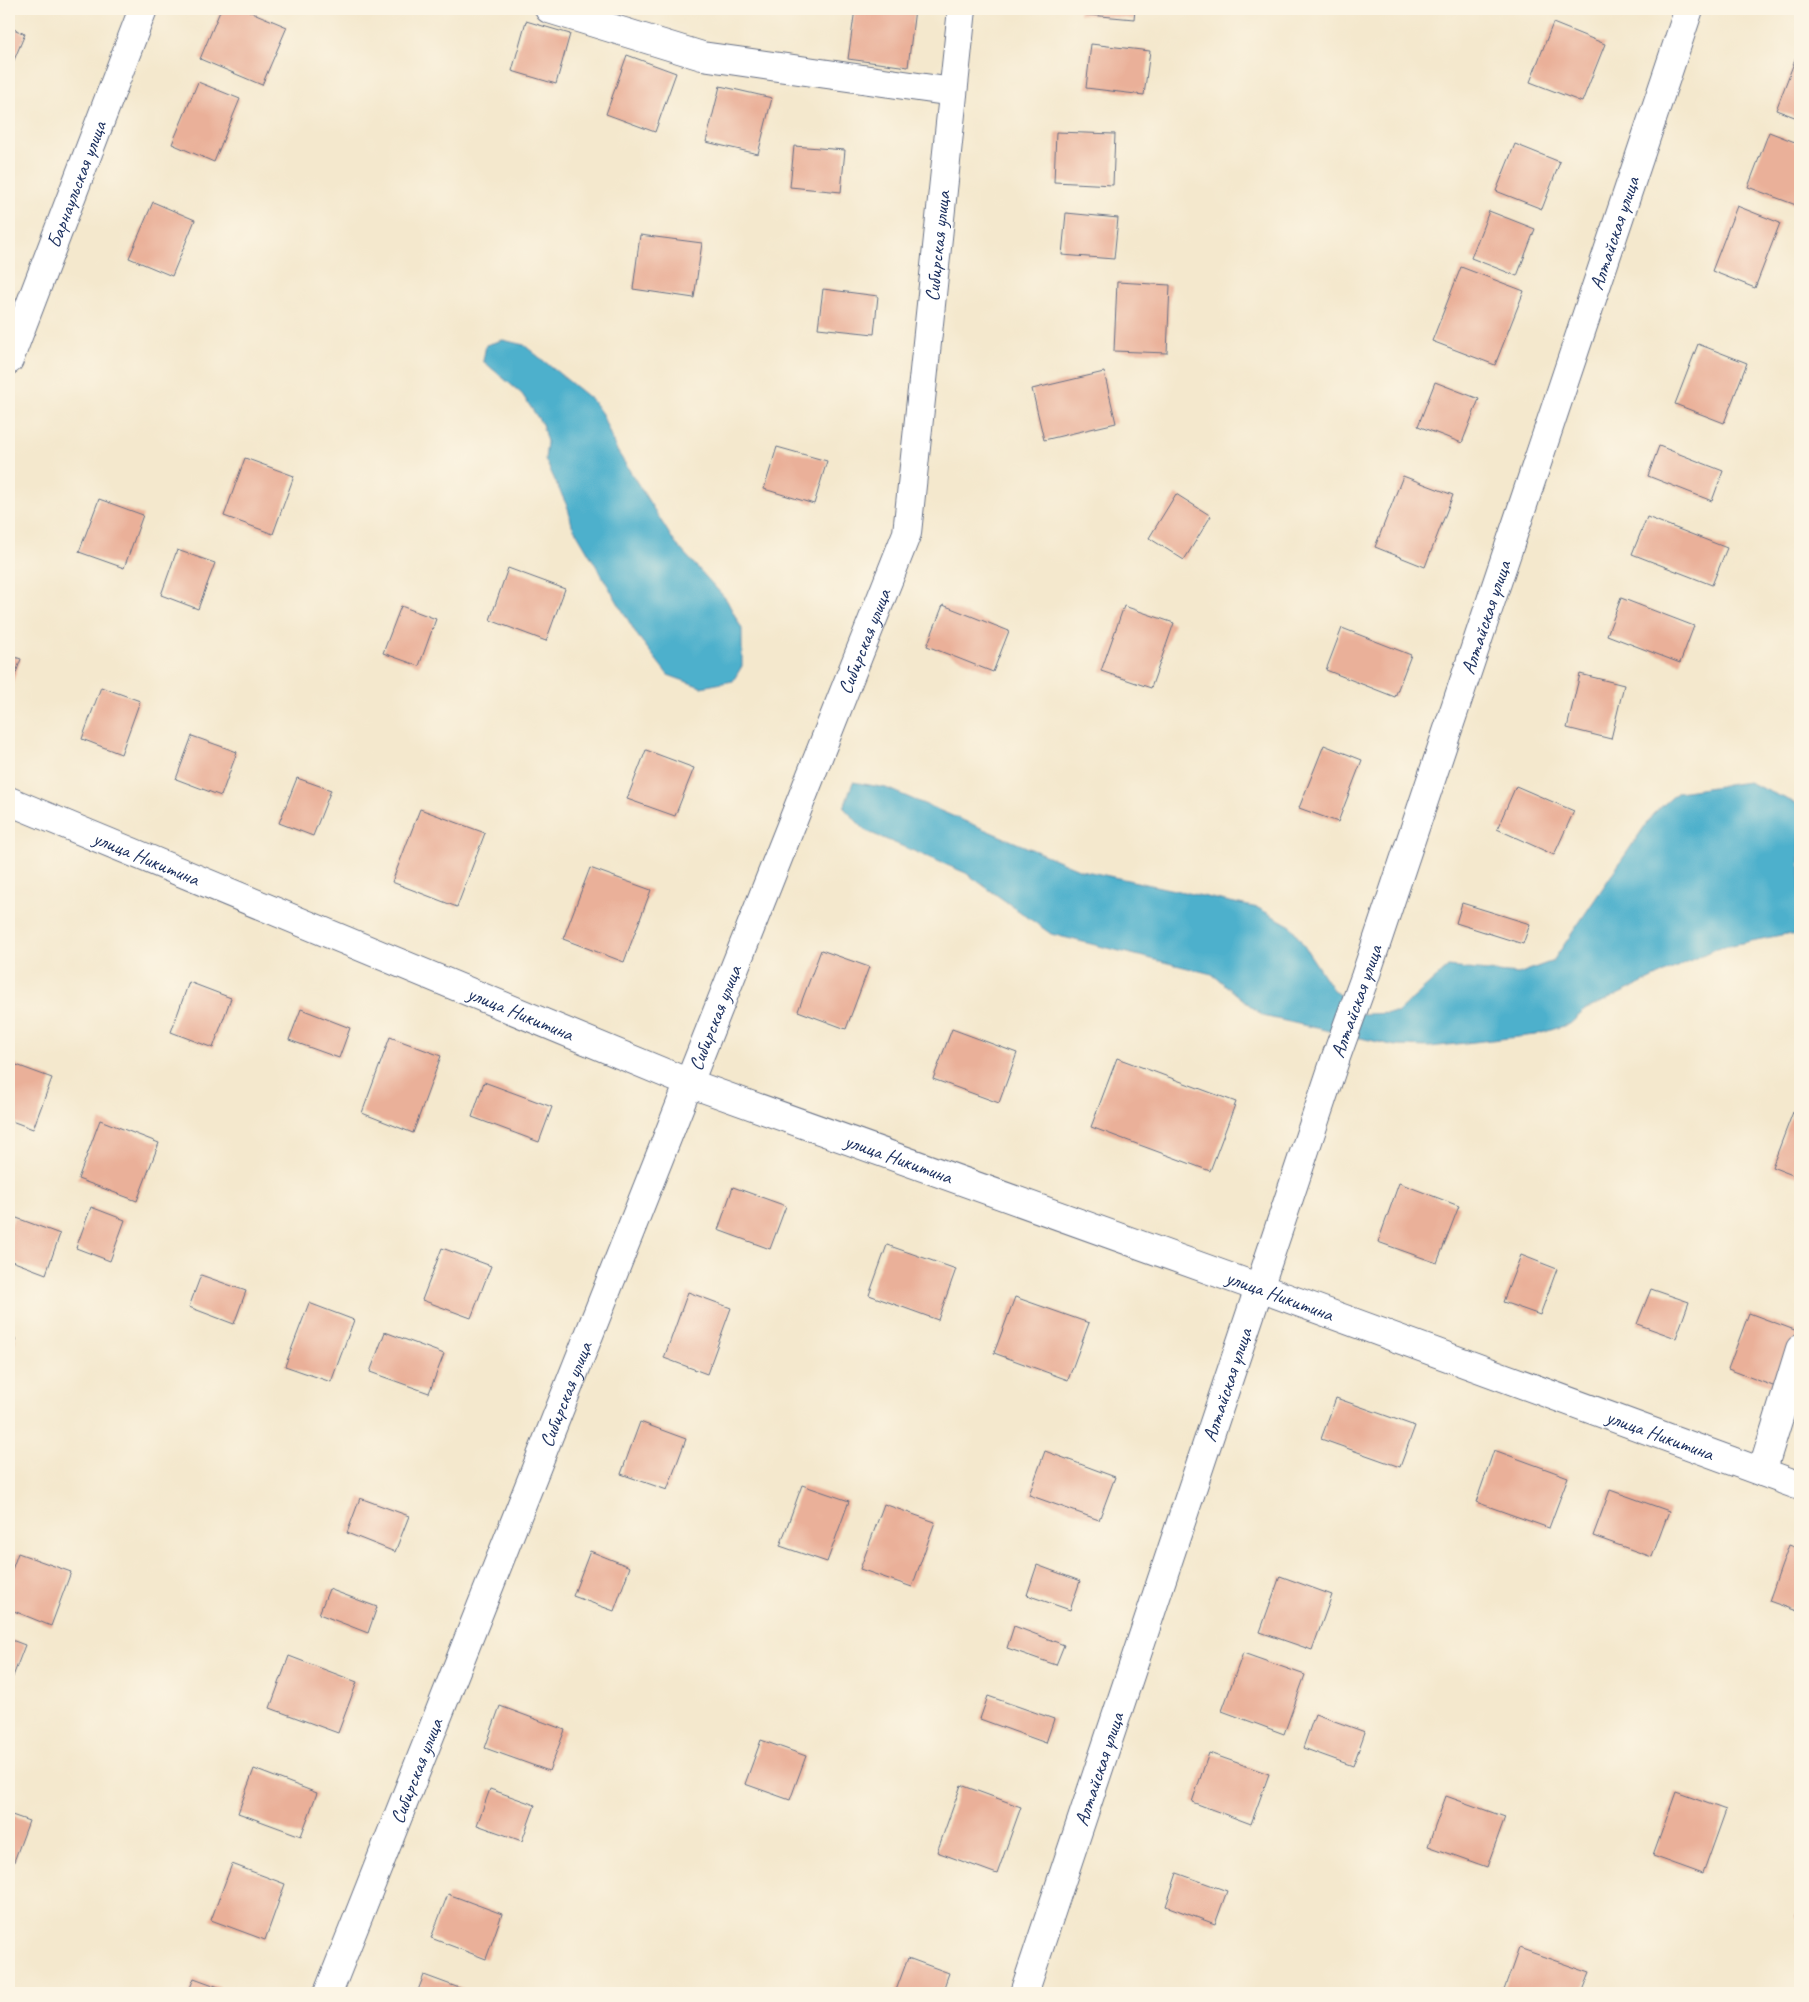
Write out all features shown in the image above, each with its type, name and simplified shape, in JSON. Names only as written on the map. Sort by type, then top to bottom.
[{"type":"street","name":"Барнаульская улица","points":[[9,360],[142,9]]},
{"type":"street","points":[[549,9],[702,56],[953,92]]},
{"type":"street","name":"Сибирская улица","points":[[328,1993],[908,533],[962,9]]},
{"type":"street","name":"Алтайская улица","points":[[1024,1993],[1336,1057],[1365,977],[1689,9]]},
{"type":"street","name":"улица Никитина","points":[[9,801],[689,1084],[1260,1288],[1800,1486]]},
{"type":"street","points":[[1762,1472],[1800,1349]]},
{"type":"water","points":[[503,340],[524,345],[592,400],[602,414],[616,449],[675,543],[726,599],[742,629],[742,666],[733,681],[701,687],[668,675],[637,635],[572,525],[568,508],[545,459],[547,442],[542,424],[522,394],[483,361],[486,345]]},
{"type":"water","points":[[853,782],[886,788],[1081,870],[1258,908],[1291,926],[1333,990],[1363,1014],[1397,1013],[1448,967],[1518,974],[1553,961],[1653,814],[1678,792],[1748,782],[1800,805],[1800,937],[1786,934],[1717,948],[1585,1010],[1570,1024],[1535,1035],[1430,1047],[1396,1046],[1263,1016],[1212,974],[1051,934],[966,873],[866,831],[844,808]]},
{"type":"building","points":[[221,9],[244,9],[287,27],[262,85],[200,59]]},
{"type":"building","points":[[855,9],[915,9],[908,67],[848,59]]},
{"type":"building","points":[[1080,9],[1135,9],[1134,19],[1079,14]]},
{"type":"building","points":[[526,21],[570,34],[556,84],[512,71]]},
{"type":"building","points":[[1553,23],[1605,44],[1582,102],[1530,82]]},
{"type":"building","points":[[9,27],[25,34],[9,72]]},
{"type":"building","points":[[1091,44],[1150,51],[1144,95],[1086,88]]},
{"type":"building","points":[[1800,47],[1800,119],[1776,110]]},
{"type":"building","points":[[627,55],[676,73],[655,132],[606,114]]},
{"type":"building","points":[[198,82],[240,99],[214,162],[172,144]]},
{"type":"building","points":[[720,86],[772,98],[758,154],[706,142]]},
{"type":"building","points":[[1056,132],[1115,134],[1113,185],[1054,182]]},
{"type":"building","points":[[1769,132],[1800,144],[1800,193],[1796,205],[1748,187]]},
{"type":"building","points":[[1515,144],[1560,162],[1542,209],[1496,191]]},
{"type":"building","points":[[794,146],[845,150],[841,192],[790,187]]},
{"type":"building","points":[[153,202],[195,220],[172,276],[129,258]]},
{"type":"building","points":[[1737,206],[1780,223],[1755,288],[1712,271]]},
{"type":"building","points":[[1489,211],[1535,229],[1517,276],[1471,258]]},
{"type":"building","points":[[1066,213],[1118,218],[1114,259],[1062,255]]},
{"type":"building","points":[[640,235],[702,243],[694,298],[633,289]]},
{"type":"building","points":[[1461,267],[1524,291],[1495,365],[1432,341]]},
{"type":"building","points":[[1117,282],[1170,285],[1167,353],[1114,351]]},
{"type":"building","points":[[823,289],[878,296],[874,334],[818,328]]},
{"type":"building","points":[[1698,344],[1747,363],[1724,423],[1675,404]]},
{"type":"building","points":[[1104,372],[1116,423],[1044,440],[1032,389]]},
{"type":"building","points":[[1435,382],[1479,399],[1462,443],[1418,426]]},
{"type":"building","points":[[1659,446],[1723,471],[1712,501],[1648,476]]},
{"type":"building","points":[[777,447],[827,461],[814,504],[764,489]]},
{"type":"building","points":[[245,458],[294,476],[273,534],[224,516]]},
{"type":"building","points":[[1403,476],[1453,495],[1425,567],[1375,547]]},
{"type":"building","points":[[1176,494],[1211,516],[1184,560],[1149,538]]},
{"type":"building","points":[[99,499],[143,515],[124,568],[79,552]]},
{"type":"building","points":[[1647,517],[1727,548],[1712,585],[1632,554]]},
{"type":"building","points":[[177,550],[215,563],[198,609],[161,595]]},
{"type":"building","points":[[508,568],[565,589],[546,641],[490,620]]},
{"type":"building","points":[[1621,598],[1694,626],[1680,663],[1607,635]]},
{"type":"building","points":[[943,605],[1009,631],[993,672],[927,646]]},
{"type":"building","points":[[401,606],[436,619],[419,666],[383,653]]},
{"type":"building","points":[[1124,606],[1174,623],[1151,688],[1101,671]]},
{"type":"building","points":[[1342,628],[1411,655],[1395,697],[1326,670]]},
{"type":"building","points":[[9,655],[21,659],[9,692]]},
{"type":"building","points":[[1580,674],[1624,685],[1611,739],[1567,728]]},
{"type":"building","points":[[101,687],[140,701],[121,754],[82,739]]},
{"type":"building","points":[[192,736],[237,752],[221,796],[176,779]]},
{"type":"building","points":[[1324,745],[1362,760],[1338,822],[1299,808]]},
{"type":"building","points":[[646,750],[694,768],[675,816],[627,799]]},
{"type":"building","points":[[297,778],[331,790],[313,836],[279,823]]},
{"type":"building","points":[[1516,786],[1574,811],[1554,855],[1497,829]]},
{"type":"building","points":[[420,809],[485,833],[457,907],[392,882]]},
{"type":"building","points":[[590,868],[651,890],[624,962],[563,939]]},
{"type":"building","points":[[1462,903],[1530,924],[1523,944],[1456,923]]},
{"type":"building","points":[[821,950],[869,967],[846,1029],[798,1011]]},
{"type":"building","points":[[189,982],[231,998],[213,1048],[171,1032]]},
{"type":"building","points":[[301,1009],[350,1028],[339,1058],[289,1040]]},
{"type":"building","points":[[952,1029],[1017,1053],[999,1103],[933,1079]]},
{"type":"building","points":[[390,1037],[441,1056],[413,1133],[362,1113]]},
{"type":"building","points":[[1117,1058],[1236,1102],[1210,1171],[1091,1127]]},
{"type":"building","points":[[11,1063],[52,1078],[33,1129],[9,1120],[9,1070]]},
{"type":"building","points":[[484,1082],[552,1107],[539,1142],[472,1117]]},
{"type":"building","points":[[1793,1112],[1800,1114],[1800,1178],[1772,1167]]},
{"type":"building","points":[[100,1120],[159,1143],[137,1201],[78,1179]]},
{"type":"building","points":[[1399,1183],[1459,1206],[1437,1263],[1378,1242]]},
{"type":"building","points":[[733,1187],[786,1206],[770,1249],[718,1230]]},
{"type":"building","points":[[91,1207],[125,1220],[110,1261],[76,1248]]},
{"type":"building","points":[[14,1217],[60,1234],[46,1274],[9,1260],[9,1230]]},
{"type":"building","points":[[887,1245],[956,1269],[938,1320],[869,1295]]},
{"type":"building","points":[[442,1248],[491,1266],[471,1318],[422,1300]]},
{"type":"building","points":[[1521,1255],[1557,1269],[1540,1315],[1503,1302]]},
{"type":"building","points":[[201,1275],[246,1291],[234,1324],[189,1307]]},
{"type":"building","points":[[1651,1289],[1689,1302],[1676,1338],[1637,1324]]},
{"type":"building","points":[[688,1292],[731,1308],[707,1374],[664,1358]]},
{"type":"building","points":[[1015,1297],[1089,1323],[1068,1380],[994,1353]]},
{"type":"building","points":[[309,1303],[354,1320],[331,1382],[285,1366]]},
{"type":"building","points":[[1749,1313],[1800,1332],[1800,1338],[1781,1389],[1728,1369]]},
{"type":"building","points":[[385,1332],[444,1354],[429,1393],[370,1372]]},
{"type":"building","points":[[9,1336],[16,1339],[9,1356]]},
{"type":"building","points":[[1336,1398],[1415,1426],[1400,1467],[1321,1439]]},
{"type":"building","points":[[640,1422],[686,1439],[667,1490],[621,1474]]},
{"type":"building","points":[[1494,1450],[1568,1477],[1549,1528],[1476,1502]]},
{"type":"building","points":[[1045,1451],[1115,1477],[1099,1520],[1029,1495]]},
{"type":"building","points":[[802,1485],[849,1501],[827,1562],[780,1546]]},
{"type":"building","points":[[1610,1490],[1669,1511],[1652,1557],[1593,1536]]},
{"type":"building","points":[[360,1498],[409,1516],[395,1552],[347,1533]]},
{"type":"building","points":[[884,1504],[935,1522],[912,1587],[860,1569]]},
{"type":"building","points":[[1789,1545],[1800,1549],[1800,1612],[1769,1601]]},
{"type":"building","points":[[590,1551],[630,1567],[614,1611],[573,1596]]},
{"type":"building","points":[[18,1553],[71,1572],[51,1626],[9,1609],[9,1578]]},
{"type":"building","points":[[1037,1565],[1080,1581],[1070,1610],[1027,1595]]},
{"type":"building","points":[[1280,1576],[1332,1595],[1312,1650],[1260,1632]]},
{"type":"building","points":[[329,1589],[377,1607],[368,1633],[319,1614]]},
{"type":"building","points":[[1014,1626],[1064,1645],[1056,1665],[1007,1648]]},
{"type":"building","points":[[9,1639],[25,1645],[9,1687]]},
{"type":"building","points":[[1243,1653],[1305,1675],[1284,1734],[1222,1711]]},
{"type":"building","points":[[289,1656],[357,1682],[338,1733],[270,1708]]},
{"type":"building","points":[[988,1696],[1054,1719],[1046,1743],[980,1719]]},
{"type":"building","points":[[500,1706],[565,1730],[549,1771],[485,1748]]},
{"type":"building","points":[[1315,1714],[1365,1732],[1353,1766],[1303,1748]]},
{"type":"building","points":[[761,1740],[806,1756],[790,1800],[745,1784]]},
{"type":"building","points":[[1209,1753],[1269,1774],[1251,1824],[1192,1802]]},
{"type":"building","points":[[254,1769],[317,1793],[301,1836],[238,1813]]},
{"type":"building","points":[[961,1785],[1021,1807],[997,1874],[937,1852]]},
{"type":"building","points":[[490,1789],[535,1805],[522,1841],[477,1825]]},
{"type":"building","points":[[1676,1792],[1726,1810],[1703,1874],[1653,1856]]},
{"type":"building","points":[[1446,1796],[1505,1817],[1487,1867],[1428,1846]]},
{"type":"building","points":[[9,1814],[29,1821],[9,1875]]},
{"type":"building","points":[[232,1864],[285,1884],[265,1940],[211,1920]]},
{"type":"building","points":[[1177,1873],[1227,1891],[1215,1924],[1166,1906]]},
{"type":"building","points":[[448,1894],[502,1914],[486,1959],[431,1938]]},
{"type":"building","points":[[1800,1905],[1800,1919],[1795,1917]]},
{"type":"building","points":[[1519,1948],[1590,1973],[1582,1993],[1503,1993]]},
{"type":"building","points":[[908,1958],[949,1973],[942,1993],[895,1993]]},
{"type":"building","points":[[424,1975],[473,1993],[417,1993]]},
{"type":"building","points":[[194,1978],[235,1993],[188,1993]]}]
